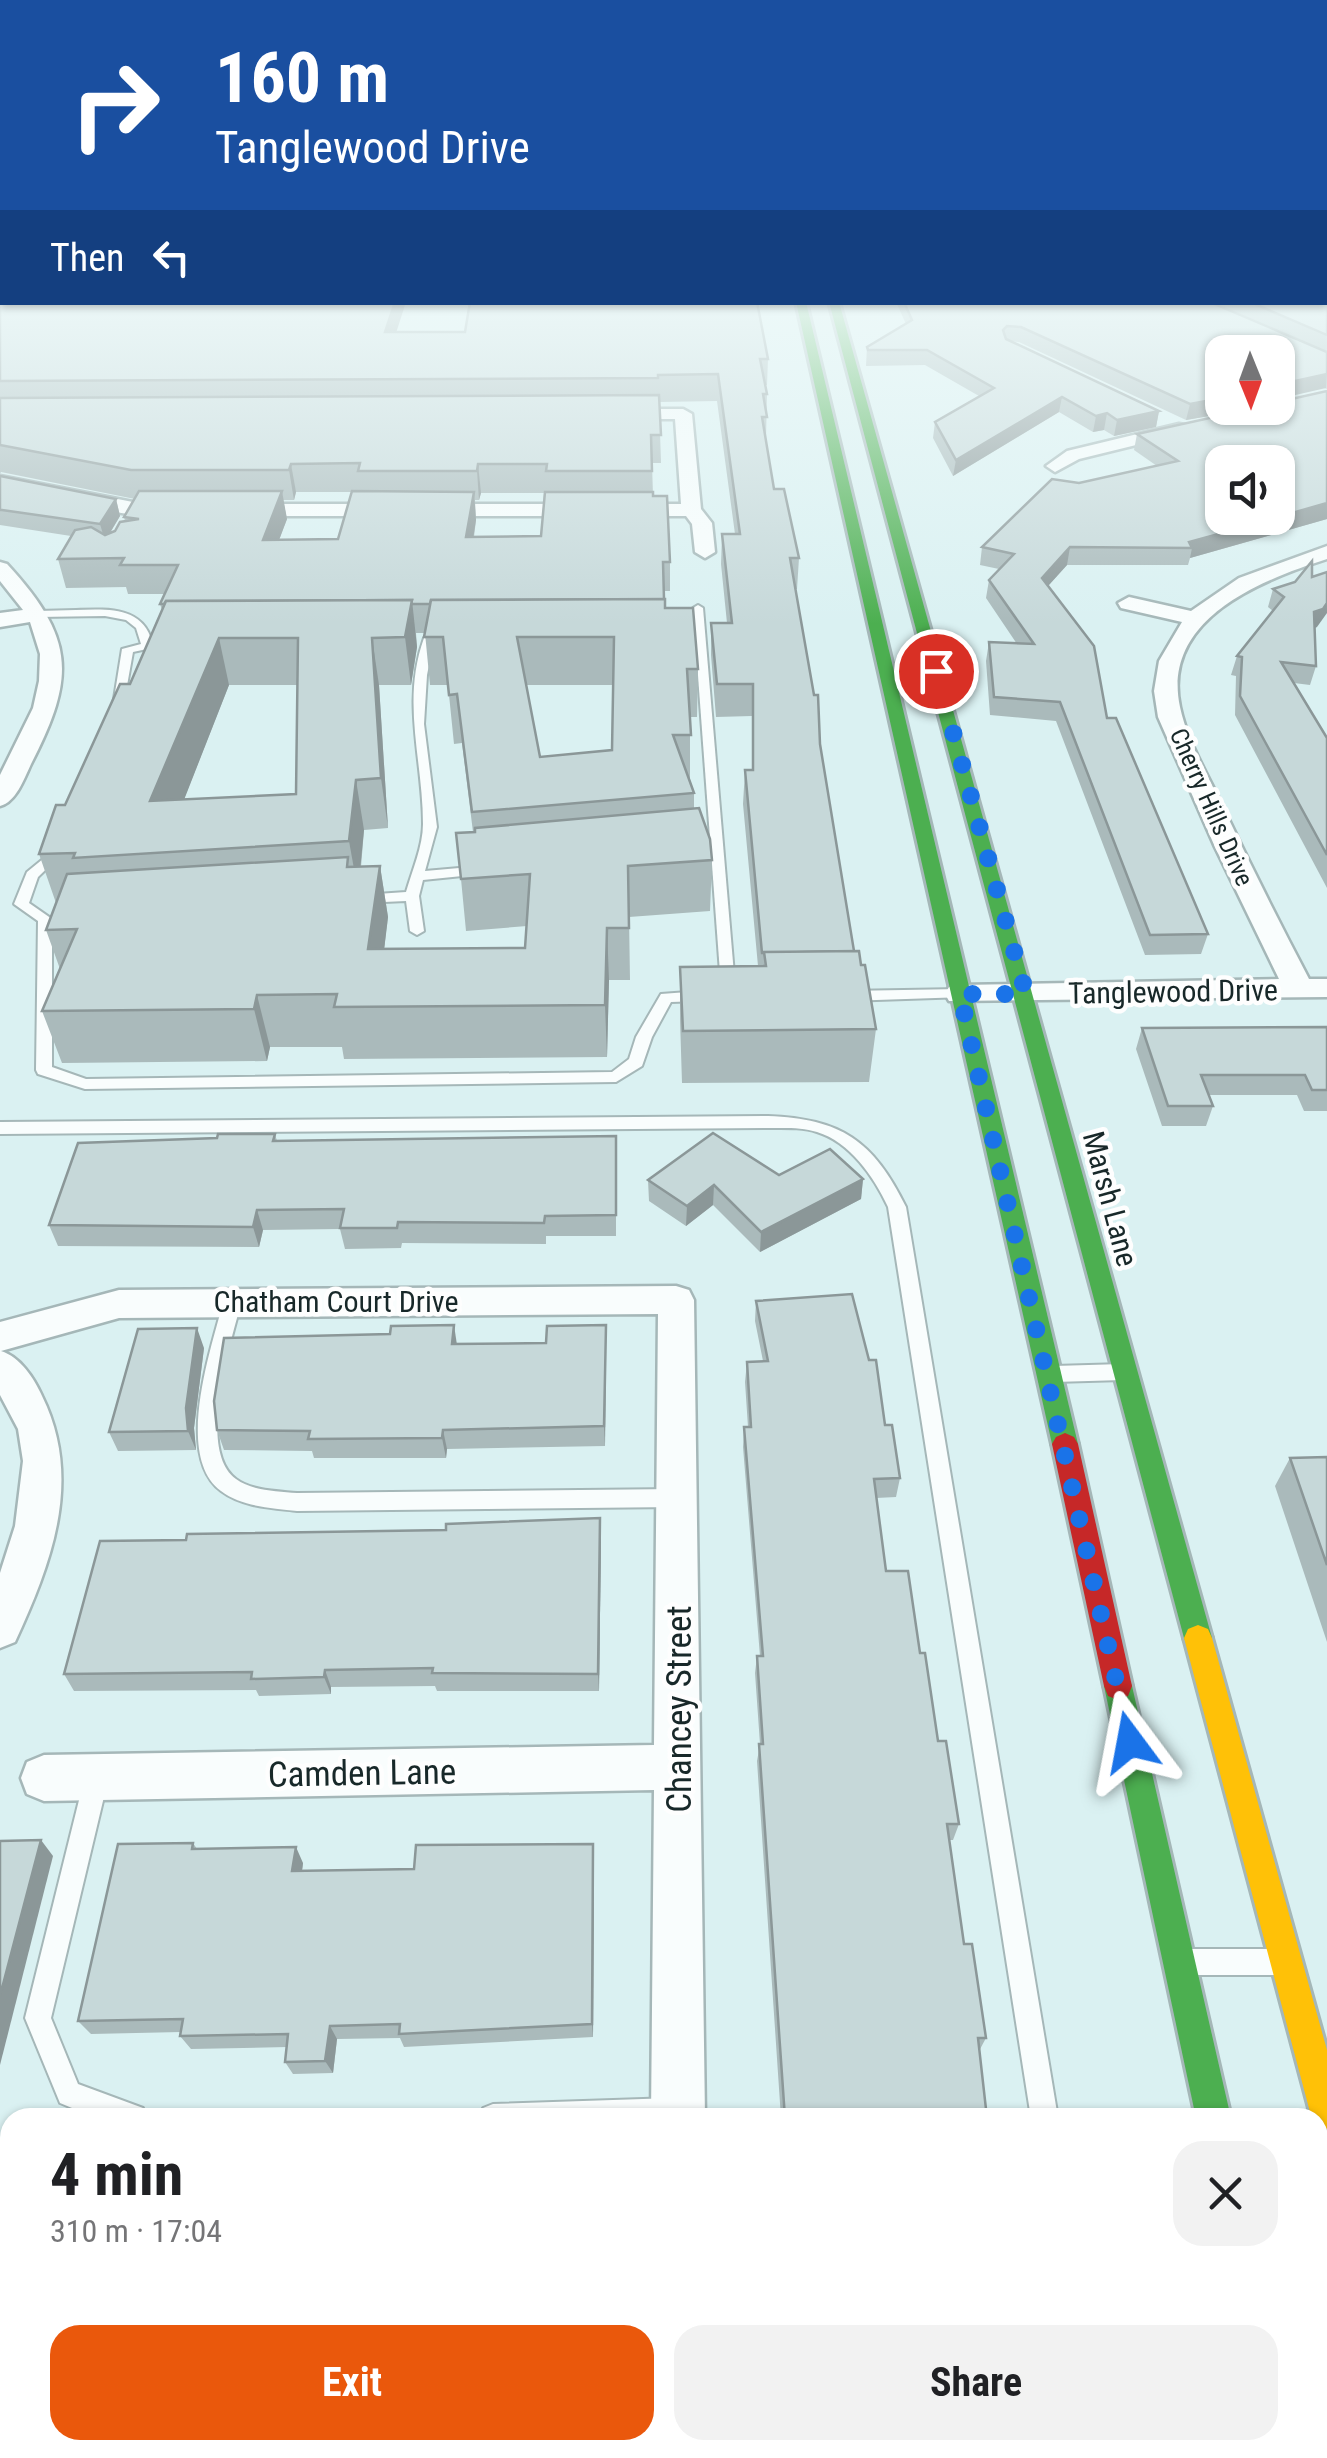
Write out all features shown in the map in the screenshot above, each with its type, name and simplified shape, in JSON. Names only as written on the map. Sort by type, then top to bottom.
[{"type":"main road","points":[[822,395],[1049,1374],[1212,2108]]},
{"type":"main road","name":"Marsh Lane","points":[[860,395],[1026,994],[1124,1372],[1326,2108]]},
{"type":"street","points":[[596,414],[689,406],[691,510],[702,523],[704,552]]},
{"type":"street","points":[[1055,466],[1073,454],[1190,427],[1149,412]]},
{"type":"street","points":[[0,482],[134,517],[201,510],[691,510]]},
{"type":"street","points":[[314,536],[323,510]]},
{"type":"street","points":[[508,538],[512,510]]},
{"type":"street","name":"Cherry Hills Drive","points":[[1314,989],[1226,843],[1180,741],[1166,694],[1170,662],[1181,636],[1195,619],[1253,577],[1327,552]]},
{"type":"street","points":[[0,568],[23,591],[38,614],[48,638],[52,692],[41,725],[0,798]]},
{"type":"street","points":[[1130,604],[1195,619]]},
{"type":"street","points":[[0,620],[38,614]]},
{"type":"street","name":"Tanglewood Drive","points":[[960,994],[1314,989]]},
{"type":"street","name":"Chatham Court Drive","points":[[0,1337],[119,1304],[676,1300]]},
{"type":"street","name":"Chancey Street","points":[[676,1300],[678,2108]]},
{"type":"street","points":[[0,1366],[25,1392],[43,1436],[44,1481],[24,1566],[0,1628]]},
{"type":"street","name":"Camden Lane","points":[[44,1778],[680,1767]]},
{"type":"lane","points":[[698,608],[728,996]]},
{"type":"lane","points":[[38,614],[102,613],[128,617],[142,627],[147,646]]},
{"type":"lane","points":[[680,639],[700,639]]},
{"type":"lane","points":[[409,640],[448,640]]},
{"type":"lane","points":[[417,931],[412,896],[430,827],[418,724],[420,676],[428,640]]},
{"type":"lane","points":[[115,727],[128,649],[178,641]]},
{"type":"lane","points":[[64,837],[58,853],[32,875],[22,904],[44,919],[64,918]]},
{"type":"lane","points":[[697,850],[717,848]]},
{"type":"lane","points":[[418,876],[498,869]]},
{"type":"lane","points":[[354,900],[412,896]]},
{"type":"lane","points":[[44,919],[44,1070],[85,1084],[616,1077],[636,1062],[644,1037],[666,997],[748,996]]},
{"type":"lane","points":[[824,996],[960,994]]},
{"type":"lane","points":[[0,1128],[768,1122],[827,1128],[859,1155],[886,1182],[897,1207],[1043,2108]]},
{"type":"lane","points":[[232,1303],[209,1402],[210,1456],[224,1481],[254,1496],[296,1502],[677,1498]]},
{"type":"lane","points":[[1049,1374],[1124,1372]]},
{"type":"lane","points":[[97,1778],[38,2018],[69,2094],[106,2108]]},
{"type":"lane","points":[[1180,1962],[1286,1962]]},
{"type":"building","points":[[659,395],[661,435],[651,435],[652,471],[546,471],[547,464],[478,464],[477,471],[358,471],[360,463],[291,464],[289,470],[131,470],[0,445],[0,398]]},
{"type":"building","points":[[721,395],[763,395],[767,417],[762,417],[774,489],[784,489],[799,558],[790,558],[814,695],[818,695],[820,744],[854,951],[762,953],[745,770],[753,770],[753,684],[717,684],[711,623],[732,623],[722,534],[740,534]]},
{"type":"building","points":[[982,395],[1124,395],[1159,411],[1117,420],[1107,413],[1096,416],[1062,397],[956,460],[935,422]]},
{"type":"building","points":[[1170,395],[1205,395],[1205,401],[1190,404]]},
{"type":"building","points":[[1327,395],[1327,503],[1295,512],[1295,445],[1205,445],[1205,535],[1215,535],[1189,542],[1192,548],[1070,547],[1042,578],[1094,646],[1107,718],[1116,718],[1208,934],[1150,935],[1060,702],[994,697],[989,642],[1034,644],[989,580],[1014,554],[982,547],[1052,479],[1079,483],[1178,461],[1137,434],[1205,419],[1205,425],[1295,425],[1295,398]]},
{"type":"building","points":[[0,476],[116,499],[100,524],[0,510]]},
{"type":"building","points":[[139,491],[282,491],[263,540],[338,539],[352,491],[474,492],[466,537],[541,536],[545,492],[653,492],[653,496],[667,496],[670,562],[663,562],[664,599],[160,604],[178,565],[120,565],[124,558],[58,559],[75,530],[91,527],[105,535],[115,531],[120,522],[139,519],[124,517]]},
{"type":"building","points":[[1312,561],[1312,577],[1327,572],[1327,603],[1314,612],[1316,666],[1281,662],[1327,738],[1327,855],[1240,696],[1242,657],[1237,656],[1284,597],[1273,589],[1295,582]]},
{"type":"building","points":[[665,599],[665,608],[693,608],[698,669],[687,669],[691,735],[673,735],[694,793],[472,812],[457,694],[449,695],[443,637],[424,637],[431,600]],"holes":[[[517,637],[614,637],[612,750],[540,757]]]},
{"type":"building","points":[[412,600],[405,637],[372,638],[381,778],[356,780],[349,841],[73,858],[75,853],[39,854],[56,805],[65,805],[120,684],[130,684],[166,601]],"holes":[[[219,638],[298,638],[296,794],[150,801]]]},
{"type":"building","points":[[699,808],[710,839],[712,860],[628,866],[629,928],[607,928],[605,1005],[334,1007],[337,994],[257,995],[254,1009],[42,1011],[77,929],[46,930],[67,874],[348,857],[347,867],[380,866],[368,949],[525,948],[530,874],[461,879],[456,833],[475,832],[475,828]]},
{"type":"building","points":[[859,951],[876,1029],[683,1031],[680,967],[766,966],[764,952]]},
{"type":"building","points":[[1327,1027],[1327,1090],[1312,1090],[1305,1075],[1201,1075],[1213,1106],[1168,1106],[1142,1028]]},
{"type":"building","points":[[713,1133],[779,1175],[830,1149],[863,1179],[761,1232],[714,1185],[687,1206],[648,1180]]},
{"type":"building","points":[[218,1134],[275,1134],[273,1141],[616,1136],[616,1215],[545,1216],[544,1223],[398,1222],[397,1228],[340,1228],[344,1209],[257,1210],[253,1227],[49,1225],[78,1143],[217,1138]]},
{"type":"building","points":[[852,1294],[869,1360],[876,1360],[885,1425],[892,1425],[900,1478],[874,1479],[886,1571],[908,1571],[938,1741],[946,1741],[959,1824],[947,1824],[964,1944],[972,1944],[986,2038],[978,2038],[986,2108],[784,2108],[759,1744],[763,1744],[757,1656],[763,1656],[744,1427],[751,1427],[747,1362],[768,1361],[756,1301]]},
{"type":"building","points":[[454,1325],[452,1344],[546,1343],[547,1326],[606,1325],[604,1426],[443,1430],[442,1438],[308,1439],[310,1431],[217,1430],[214,1401],[224,1338],[390,1334],[391,1326]]},
{"type":"building","points":[[197,1328],[186,1408],[188,1431],[109,1432],[138,1329]]},
{"type":"building","points":[[1327,1457],[1327,1565],[1290,1458]]},
{"type":"building","points":[[600,1518],[598,1674],[432,1673],[433,1668],[325,1670],[324,1677],[251,1679],[252,1672],[64,1674],[100,1541],[186,1540],[187,1534],[446,1530],[446,1524]]},
{"type":"building","points":[[41,1840],[0,1996],[0,1841]]},
{"type":"building","points":[[193,1843],[192,1849],[296,1847],[292,1871],[414,1869],[416,1845],[593,1844],[592,2024],[399,2034],[400,2024],[330,2026],[325,2061],[285,2062],[288,2034],[180,2036],[183,2019],[78,2021],[118,1844]]},
{"type":"traffic: fast","points":[[822,395],[1065,1444]]},
{"type":"traffic: fast","points":[[859,395],[1198,1638]]},
{"type":"traffic: fast","points":[[1118,1686],[1212,2108]]},
{"type":"traffic: slow","points":[[1198,1638],[1326,2108]]},
{"type":"traffic: jam","points":[[1065,1444],[1118,1686]]},
{"type":"route","points":[[936,671],[1026,994],[960,994],[1130,1742]]}]
